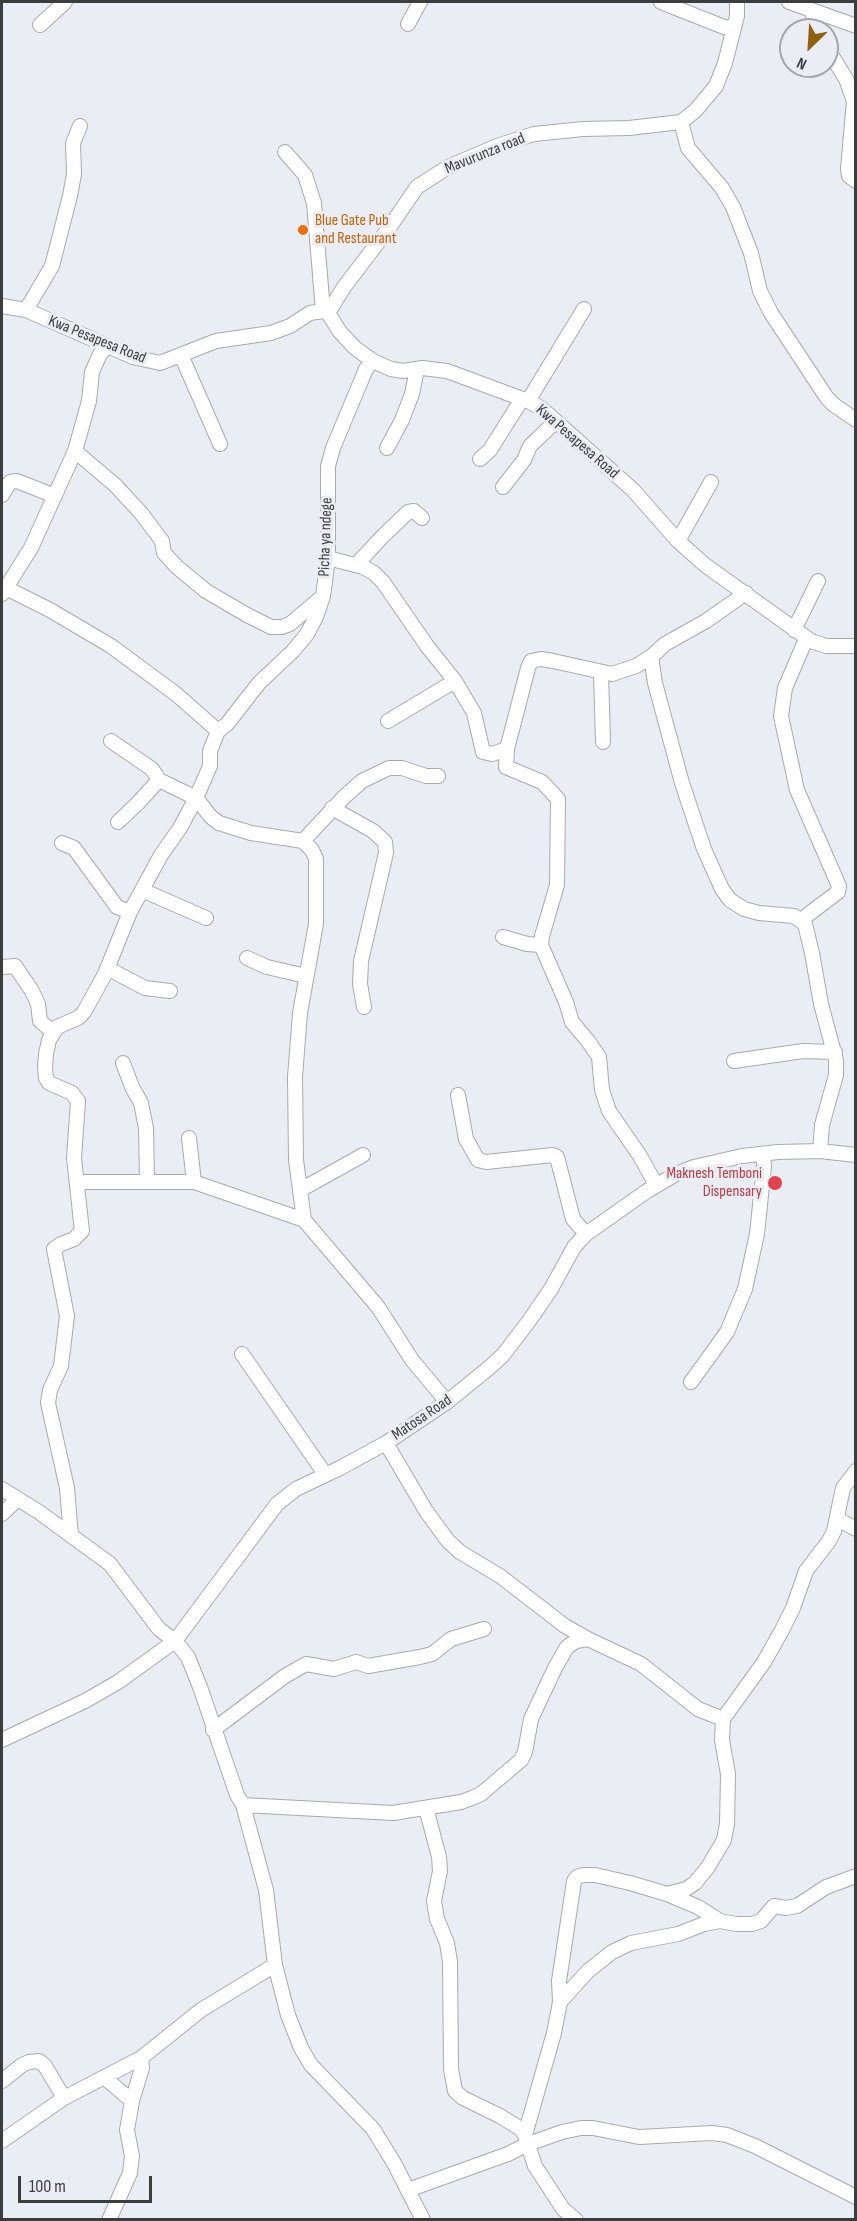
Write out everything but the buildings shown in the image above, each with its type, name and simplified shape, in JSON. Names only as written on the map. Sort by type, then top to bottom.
[{"type":"street","points":[[40,26],[65,2]]},
{"type":"street","points":[[408,24],[420,2]]},
{"type":"street","points":[[661,2],[724,27],[734,28]]},
{"type":"street","points":[[740,2],[727,57],[716,86],[695,111],[681,122],[688,148],[722,188],[733,207],[751,253],[760,291],[771,313],[827,398],[855,420]]},
{"type":"street","points":[[789,2],[855,26]]},
{"type":"street","points":[[812,12],[814,18]]},
{"type":"street","points":[[839,68],[854,101],[848,169],[849,176],[855,182]]},
{"type":"street","name":"Mavurunza road","points":[[326,312],[417,187],[448,167],[497,146],[534,134],[681,122]]},
{"type":"street","points":[[26,310],[52,266],[70,196],[74,174],[73,143],[80,126]]},
{"type":"street","points":[[285,152],[305,175],[314,203],[326,312]]},
{"type":"street","name":"Kwa Pesapesa Road","points":[[2,306],[26,310],[107,347],[153,363],[160,363],[216,341],[271,333],[290,326],[310,313],[326,312],[339,332],[373,361],[391,369],[403,371],[417,369],[454,372],[541,408],[633,490],[678,542],[705,565],[806,639],[826,646],[855,645]]},
{"type":"street","points":[[480,459],[490,450],[525,400],[584,309]]},
{"type":"street","points":[[71,1536],[67,1488],[48,1403],[50,1390],[61,1366],[67,1316],[54,1249],[74,1239],[82,1231],[74,1147],[77,1097],[53,1086],[45,1074],[46,1054],[53,1032],[57,1027],[81,1016],[107,968],[130,912],[196,798],[210,766],[210,751],[223,727],[111,646],[50,610],[4,591],[31,548],[75,451],[89,401],[92,372],[100,354],[107,347]]},
{"type":"street","points":[[181,355],[220,444]]},
{"type":"street","name":"Picha ya ndege","points":[[223,727],[259,683],[308,634],[323,596],[328,558],[327,477],[333,448],[366,369],[373,361]]},
{"type":"street","points":[[387,448],[412,394],[417,369]]},
{"type":"street","points":[[503,487],[524,460],[530,446],[556,421]]},
{"type":"street","points":[[75,451],[115,485],[141,513],[162,541],[164,553],[177,567],[206,591],[247,615],[271,627],[282,627],[290,624],[323,596]]},
{"type":"street","points":[[2,495],[10,482],[17,481],[55,496]]},
{"type":"street","points":[[678,542],[711,482]]},
{"type":"street","points":[[356,565],[408,512],[414,511],[422,518]]},
{"type":"street","points":[[328,558],[356,565],[374,573],[383,582],[427,646],[455,681],[474,713],[483,752],[492,754],[507,749]]},
{"type":"street","points":[[794,630],[818,581]]},
{"type":"street","points":[[656,1185],[626,1134],[609,1111],[602,1090],[599,1057],[572,1023],[570,1011],[541,945],[557,885],[556,831],[559,805],[554,793],[542,782],[507,769],[507,749],[531,661],[541,659],[554,661],[601,673],[612,674],[624,671],[652,656],[665,644],[706,621],[746,593]]},
{"type":"street","points":[[801,920],[838,892],[839,886],[797,790],[781,716],[785,688],[806,639]]},
{"type":"street","points":[[652,656],[655,683],[682,783],[704,849],[722,889],[730,900],[744,909],[759,913],[794,916],[805,924],[813,953],[821,1004],[835,1052],[836,1075],[822,1125],[820,1150]]},
{"type":"street","points":[[601,673],[603,742]]},
{"type":"street","points":[[388,721],[455,681]]},
{"type":"street","points":[[111,741],[152,769],[159,780],[196,798],[212,817],[228,828],[303,841],[312,850],[316,859],[316,924],[300,1013],[295,1077],[296,1160],[302,1189],[304,1220]]},
{"type":"street","points":[[303,841],[332,808],[362,781],[388,768],[402,768],[426,776],[438,776]]},
{"type":"street","points":[[118,822],[159,780]]},
{"type":"street","points":[[332,808],[373,831],[385,842],[386,853],[361,961],[360,984],[364,1007]]},
{"type":"street","points":[[62,843],[74,848],[117,907],[130,912]]},
{"type":"street","points":[[142,890],[206,918]]},
{"type":"street","points":[[503,937],[527,944],[541,945]]},
{"type":"street","points":[[247,958],[267,967],[306,976]]},
{"type":"street","points":[[2,967],[15,966],[38,1004],[42,1024],[53,1032]]},
{"type":"street","points":[[107,968],[145,988],[170,991]]},
{"type":"street","points":[[734,1061],[803,1051],[835,1052]]},
{"type":"street","points":[[123,1063],[143,1112],[146,1128],[147,1182]]},
{"type":"street","points":[[458,1095],[466,1139],[478,1160],[486,1162],[553,1155],[557,1157],[573,1219],[586,1234]]},
{"type":"street","points":[[189,1138],[194,1182]]},
{"type":"street","name":"Matosa Road","points":[[2,1740],[86,1701],[118,1682],[175,1641],[277,1504],[296,1489],[386,1443],[447,1402],[503,1355],[529,1321],[574,1247],[586,1234],[656,1185],[694,1167],[742,1156],[820,1150],[855,1155]]},
{"type":"street","points":[[691,1382],[727,1332],[745,1289],[757,1234],[764,1166],[763,1154]]},
{"type":"street","points":[[302,1189],[363,1155]]},
{"type":"street","points":[[78,1182],[194,1182],[304,1220],[378,1307],[412,1360],[447,1402]]},
{"type":"street","points":[[242,1354],[325,1474]]},
{"type":"street","points":[[386,1443],[426,1511],[460,1552],[500,1576],[556,1620],[588,1639],[641,1664],[698,1709],[723,1719]]},
{"type":"street","points":[[667,1894],[686,1889],[695,1883],[708,1867],[724,1840],[728,1774],[722,1740],[723,1719],[764,1662],[794,1608],[806,1571],[829,1541],[837,1519],[843,1488],[855,1471]]},
{"type":"street","points":[[2,1490],[39,1512],[110,1564],[159,1629],[175,1641],[188,1658],[237,1795],[243,1805],[265,1883],[275,1965],[288,2015],[305,2057],[373,2129],[423,2220]]},
{"type":"street","points":[[2,1514],[18,1499]]},
{"type":"street","points":[[837,1519],[855,1529]]},
{"type":"street","points":[[213,1730],[285,1676],[306,1664],[334,1669],[356,1662],[368,1666],[420,1657],[432,1654],[452,1639],[484,1629]]},
{"type":"street","points":[[243,1805],[381,1813],[461,1802],[481,1794],[521,1760],[525,1752],[531,1719],[555,1668],[567,1647],[576,1641],[588,1639]]},
{"type":"street","points":[[426,1808],[439,1857],[440,1871],[434,1901],[437,1919],[447,1943],[450,1962],[451,2069],[455,2091],[463,2098],[521,2129],[535,2166],[563,2209],[576,2220]]},
{"type":"street","points":[[526,2140],[555,2033],[560,2002],[559,1981],[574,1881],[577,1877],[595,1875],[667,1894],[698,1907],[720,1921]]},
{"type":"street","points":[[560,2002],[588,1971],[612,1952],[631,1942],[678,1934],[704,1924],[720,1921],[752,1924],[761,1921],[774,1906],[786,1908],[797,1906],[826,1887],[855,1876]]},
{"type":"street","points":[[2,2141],[64,2098],[141,2058],[201,2010],[275,1965]]},
{"type":"street","points":[[109,2220],[130,2173],[132,2156],[127,2130],[141,2068],[141,2058]]},
{"type":"street","points":[[2,2081],[22,2065],[39,2061],[45,2066],[64,2098]]},
{"type":"street","points":[[105,2078],[132,2101]]},
{"type":"street","points":[[408,2190],[508,2154],[526,2140],[581,2128],[593,2128],[639,2137],[712,2133],[727,2135],[755,2146],[855,2197]]},
{"type":"place","name":"Blue Gate Pub and Restaurant","points":[[303,230]]},
{"type":"place","name":"Maknesh Temboni Dispensary","points":[[775,1183]]}]
